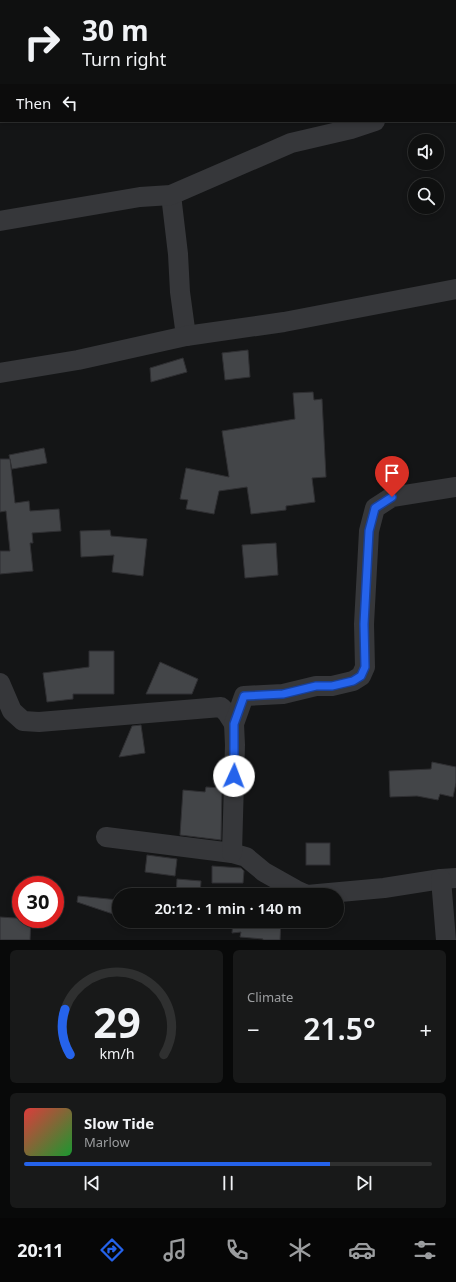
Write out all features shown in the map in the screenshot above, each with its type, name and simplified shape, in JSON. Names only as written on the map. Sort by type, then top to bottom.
[{"type":"street","points":[[0,221],[140,197],[171,195],[291,144],[351,129],[372,122]]},
{"type":"street","points":[[171,195],[178,254],[180,292],[186,336]]},
{"type":"street","points":[[0,373],[78,360],[186,336],[284,322],[456,289]]},
{"type":"street","points":[[232,853],[235,745],[234,724],[244,696],[283,694],[316,686],[332,686],[353,681],[361,676],[365,667],[364,624],[369,531],[375,508],[392,497],[456,488]]},
{"type":"street","points":[[0,683],[12,711],[24,721],[39,722],[221,707],[234,724]]},
{"type":"street","points":[[106,837],[232,853],[246,857],[264,872],[307,895],[384,888],[449,878],[446,940]]},
{"type":"building","points":[[248,350],[250,377],[225,380],[222,353]]},
{"type":"building","points":[[183,358],[187,372],[151,382],[150,368]]},
{"type":"building","points":[[313,392],[314,400],[322,399],[326,477],[312,478],[315,502],[286,506],[286,510],[251,514],[247,487],[219,491],[214,514],[186,509],[188,500],[180,499],[186,468],[229,477],[222,431],[295,419],[293,393]]},
{"type":"building","points":[[44,448],[47,463],[12,469],[9,455]]},
{"type":"building","points":[[0,459],[10,459],[15,503],[29,501],[30,511],[59,509],[61,531],[32,533],[33,543],[30,543],[33,571],[0,574],[0,551],[10,551],[6,511],[0,512]]},
{"type":"building","points":[[110,530],[111,536],[147,539],[143,576],[112,572],[114,555],[81,557],[80,531]]},
{"type":"building","points":[[276,543],[278,575],[245,578],[242,545]]},
{"type":"building","points":[[89,651],[114,651],[114,694],[73,694],[73,699],[47,702],[43,673],[89,667]]},
{"type":"building","points":[[160,662],[198,679],[192,694],[146,694]]},
{"type":"building","points":[[141,725],[145,753],[119,757],[132,726]]},
{"type":"building","points":[[432,762],[456,767],[456,783],[453,797],[440,794],[438,800],[417,796],[390,797],[389,771],[431,769]]},
{"type":"building","points":[[206,787],[222,788],[221,840],[180,835],[183,790],[205,792]]},
{"type":"building","points":[[306,843],[330,843],[330,865],[306,865]]},
{"type":"building","points":[[147,855],[177,859],[175,876],[145,872]]},
{"type":"building","points":[[212,866],[241,868],[244,871],[243,883],[212,883]]},
{"type":"building","points":[[177,879],[201,881],[200,888],[176,888]]},
{"type":"building","points":[[78,896],[112,899],[112,914],[77,902]]},
{"type":"building","points":[[0,917],[12,918],[12,928],[31,928],[30,940],[0,940]]},
{"type":"building","points":[[232,928],[281,928],[280,940],[263,940],[240,937],[241,932],[232,933]]},
{"type":"route","points":[[234,776],[234,724],[244,696],[283,694],[316,686],[332,686],[353,681],[363,674],[365,667],[364,624],[369,531],[375,508],[392,497]]}]
